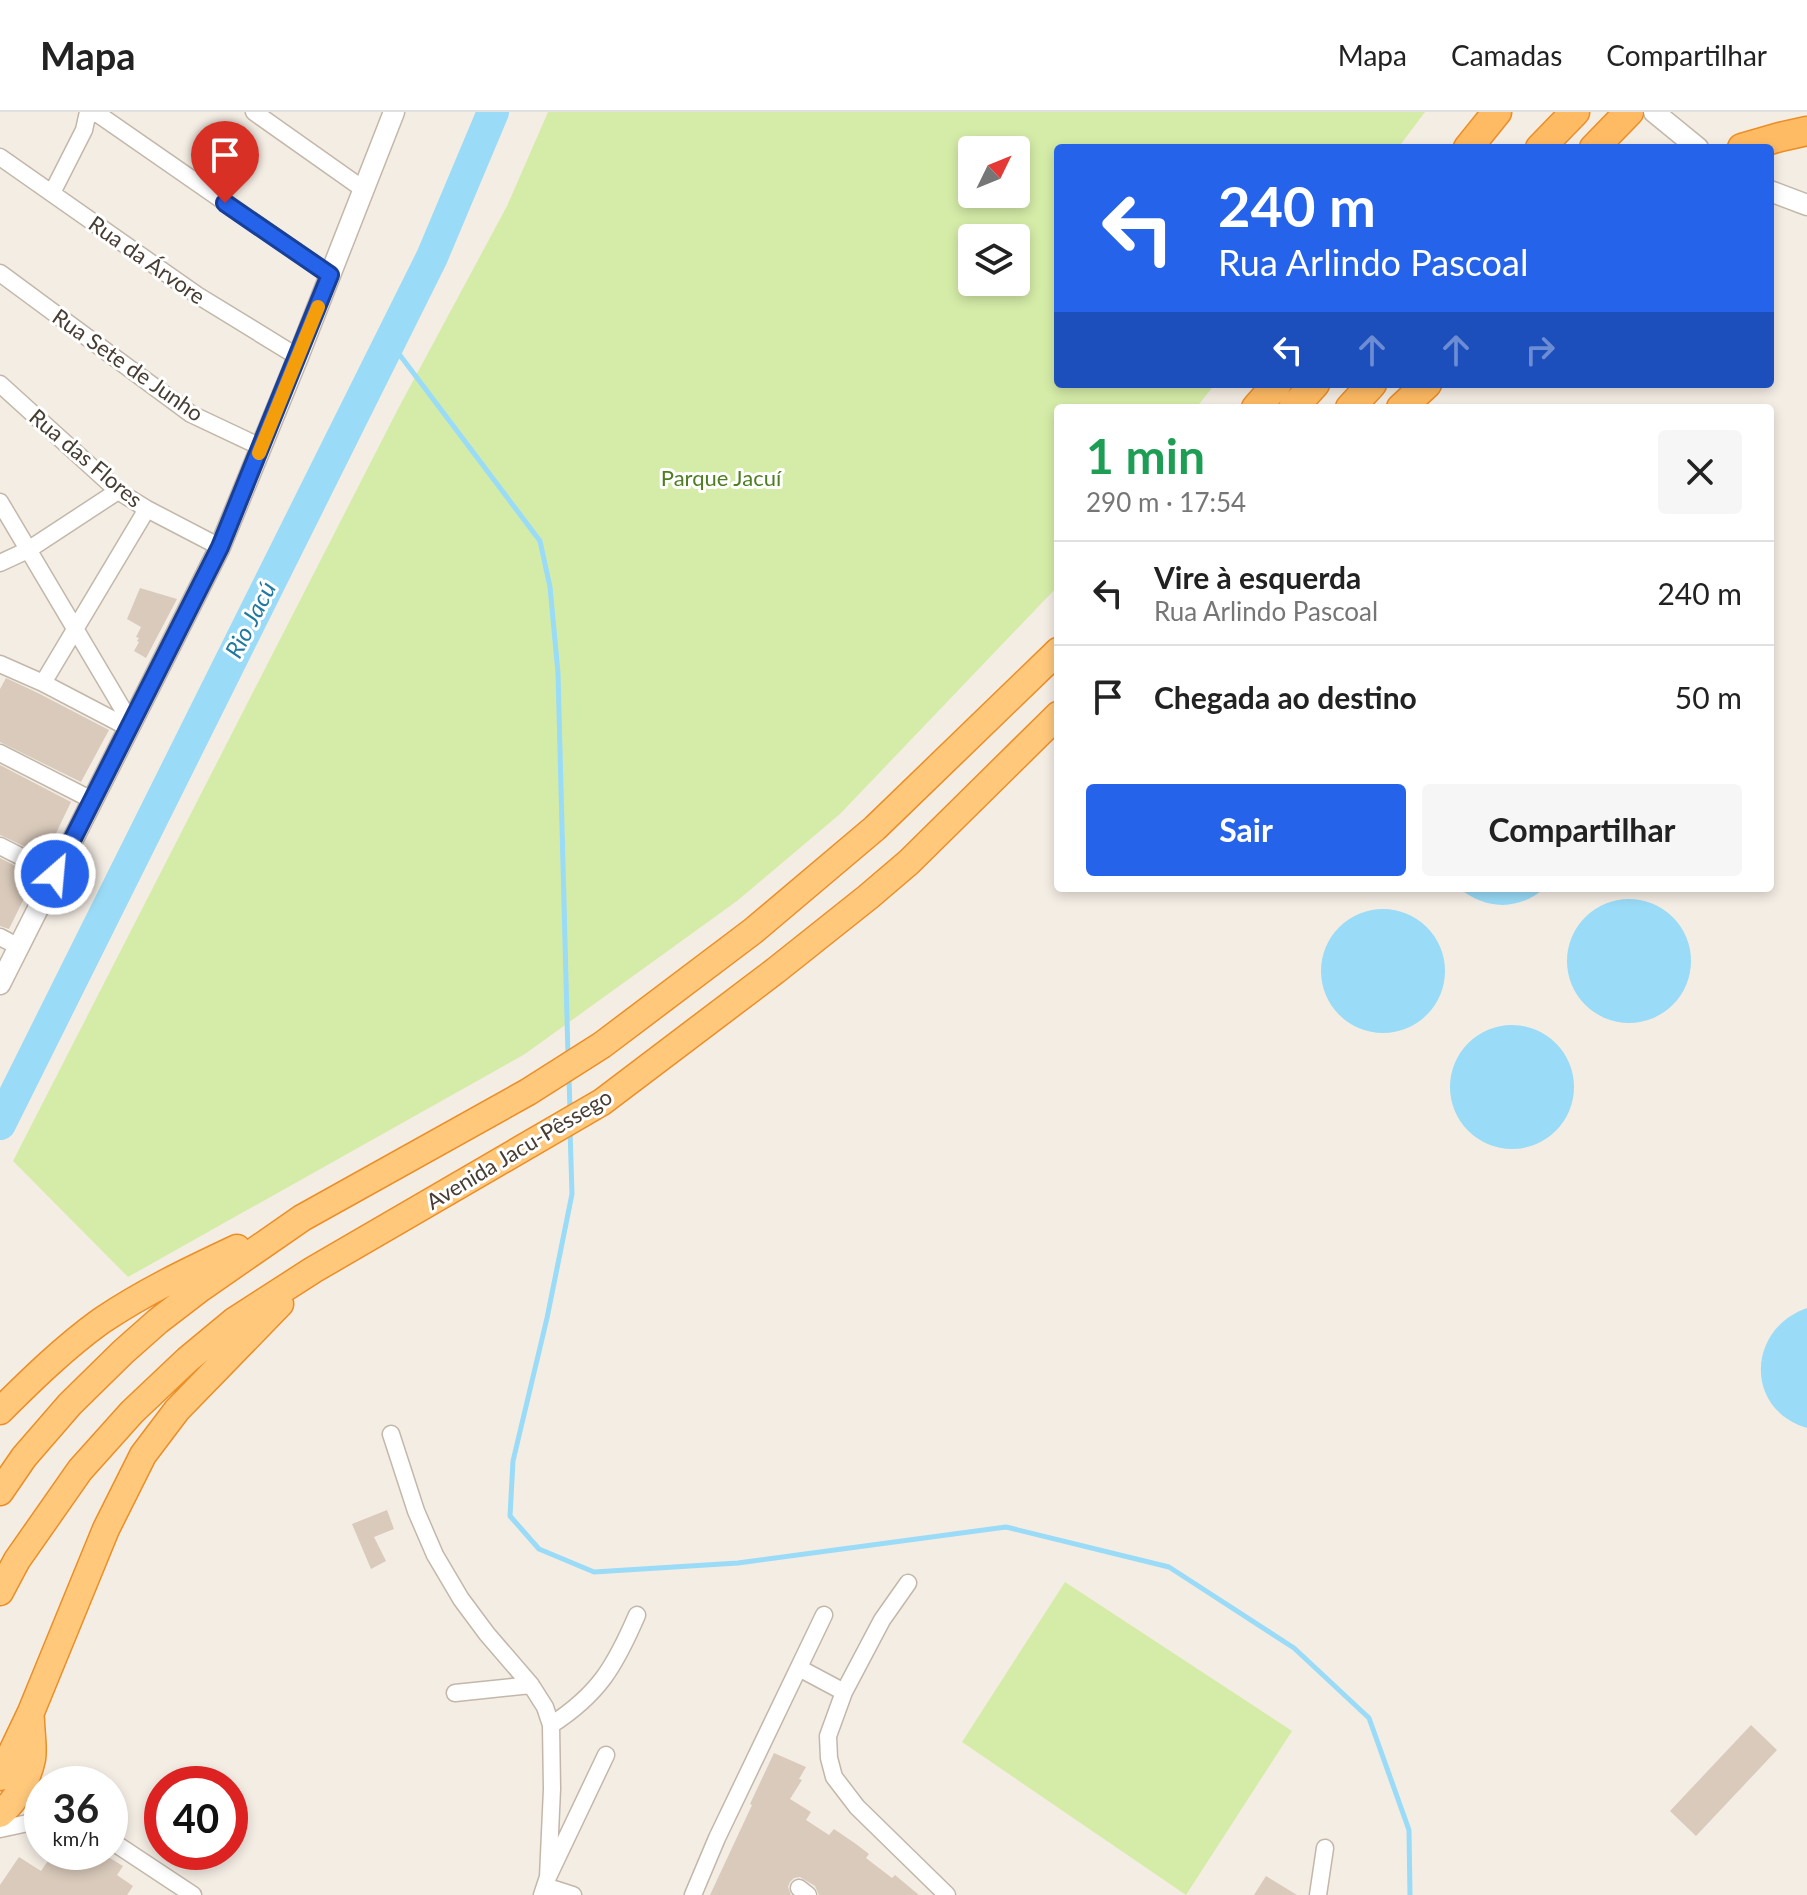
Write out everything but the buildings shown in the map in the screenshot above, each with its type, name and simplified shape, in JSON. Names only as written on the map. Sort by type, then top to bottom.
[{"type":"highway","points":[[1544,144],[1575,112]]},
{"type":"highway","points":[[1598,144],[1629,112]]},
{"type":"highway","points":[[1756,144],[1807,131]]},
{"type":"highway","points":[[1260,404],[1274,388]]},
{"type":"highway","points":[[1297,404],[1311,388]]},
{"type":"highway","points":[[1354,404],[1368,388]]},
{"type":"highway","points":[[1405,404],[1423,388]]},
{"type":"highway","name":"Avenida Jacu-Pêssego","points":[[3,1488],[24,1457],[70,1404],[158,1321],[302,1218],[528,1092],[602,1045],[753,931],[875,828],[1054,655]]},
{"type":"highway","name":"Avenida Jacu-Pêssego","points":[[0,1592],[17,1560],[54,1506],[104,1441],[187,1360],[234,1321],[313,1270],[602,1102],[868,897],[909,862],[1054,719]]},
{"type":"highway","points":[[0,1411],[36,1375],[100,1322],[158,1286],[302,1218]]},
{"type":"highway","points":[[0,1777],[31,1712],[106,1529],[143,1455],[177,1410],[313,1270]]},
{"type":"highway","points":[[0,1814],[22,1787],[32,1759],[31,1712]]},
{"type":"highway","points":[[32,1759],[35,1766]]},
{"type":"street","points":[[52,193],[84,130],[88,112]]},
{"type":"street","points":[[95,112],[330,275]]},
{"type":"street","points":[[254,112],[363,189]]},
{"type":"street","points":[[0,984],[220,547],[394,112]]},
{"type":"street","points":[[1654,112],[1693,144]]},
{"type":"street","name":"Rua da Árvore","points":[[0,157],[197,295],[298,357]]},
{"type":"street","points":[[1774,193],[1807,205]]},
{"type":"street","name":"Rua Sete de Junho","points":[[0,273],[191,414],[261,447]]},
{"type":"street","name":"Rua das Flores","points":[[0,384],[118,491],[220,547]]},
{"type":"street","points":[[0,563],[28,550],[118,491]]},
{"type":"street","points":[[0,502],[130,725]]},
{"type":"street","points":[[43,683],[147,509]]},
{"type":"street","points":[[0,664],[130,725]]},
{"type":"street","points":[[0,753],[92,800]]},
{"type":"street","points":[[0,846],[55,874]]},
{"type":"street","points":[[0,937],[19,947]]},
{"type":"street","points":[[391,1434],[416,1511],[435,1555],[461,1599],[531,1685],[545,1707],[551,1725],[552,1789],[545,1886]]},
{"type":"street","points":[[908,1583],[882,1620],[844,1692],[828,1736],[829,1758],[834,1777],[857,1807],[947,1895]]},
{"type":"street","points":[[551,1725],[573,1711],[602,1682],[624,1646],[637,1615]]},
{"type":"street","points":[[693,1895],[717,1838],[824,1615]]},
{"type":"street","points":[[799,1668],[844,1692]]},
{"type":"street","points":[[455,1693],[531,1685]]},
{"type":"street","points":[[545,1886],[606,1755]]},
{"type":"street","points":[[0,1829],[24,1824]]},
{"type":"street","points":[[1318,1895],[1325,1848]]},
{"type":"street","points":[[128,1852],[193,1895]]},
{"type":"street","points":[[545,1886],[573,1895]]},
{"type":"green space","name":"Parque Jacuí","points":[[548,112],[1425,112],[1401,144],[1054,144],[1054,388],[1212,388],[1199,404],[1054,404],[1054,590],[840,814],[737,901],[525,1054],[128,1277],[13,1161],[399,407],[507,206]]},
{"type":"green space","points":[[1065,1582],[1292,1731],[1186,1895],[962,1742]]},
{"type":"water","points":[[1465,892],[1540,892],[1524,901],[1502,905],[1480,901]]},
{"type":"water","points":[[1629,899],[1653,904],[1673,917],[1686,937],[1691,961],[1686,985],[1673,1005],[1653,1018],[1629,1023],[1605,1018],[1585,1005],[1572,985],[1567,961],[1572,937],[1585,917],[1605,904]]},
{"type":"water","points":[[1383,909],[1407,914],[1427,927],[1440,947],[1445,971],[1440,995],[1427,1015],[1407,1028],[1383,1033],[1359,1028],[1339,1015],[1326,995],[1321,971],[1326,947],[1339,927],[1359,914]]},
{"type":"water","points":[[1512,1025],[1536,1030],[1556,1043],[1569,1063],[1574,1087],[1569,1111],[1556,1131],[1536,1144],[1512,1149],[1488,1144],[1468,1131],[1455,1111],[1450,1087],[1455,1063],[1468,1043],[1488,1030]]},
{"type":"water","points":[[1807,1308],[1807,1428],[1786,1418],[1772,1404],[1763,1387],[1761,1369],[1764,1350],[1773,1333],[1787,1318]]},
{"type":"waterway","name":"Rio Jacú","points":[[0,1124],[432,257],[493,112]]},
{"type":"waterway","points":[[390,342],[540,541],[550,587],[558,673],[568,1056]]},
{"type":"waterway","points":[[569,1077],[570,1111]]},
{"type":"waterway","points":[[570,1129],[572,1194],[513,1461],[510,1516],[539,1549],[594,1572],[738,1563],[1006,1527],[1169,1567],[1294,1648],[1369,1718],[1409,1830],[1410,1895]]},
{"type":"slow traffic","points":[[259,453],[318,307]]},
{"type":"route","points":[[55,874],[220,547],[330,275],[225,203]]}]
